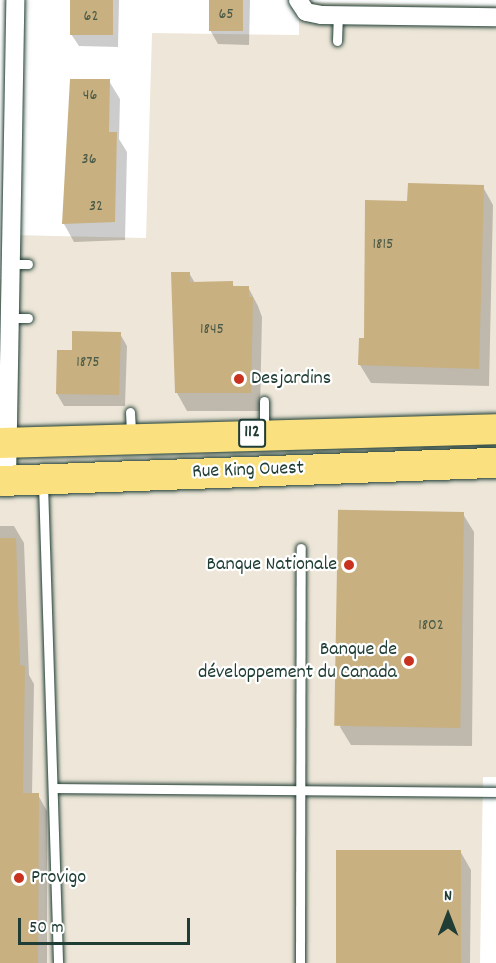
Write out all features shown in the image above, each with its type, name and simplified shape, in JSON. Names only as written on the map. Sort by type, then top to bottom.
[{"type":"main road","name":"Rue King Ouest","points":[[4,443],[131,424],[264,433],[496,429]]},
{"type":"main road","name":"Rue King Ouest","points":[[4,481],[496,463]]},
{"type":"street","points":[[4,481],[4,403],[19,318],[15,0]]},
{"type":"street","points":[[298,0],[306,12],[338,16],[496,17]]},
{"type":"lane","points":[[337,41],[338,16]]},
{"type":"lane","points":[[264,401],[264,433]]},
{"type":"lane","points":[[43,479],[45,601],[55,788],[58,963]]},
{"type":"lane","points":[[300,963],[301,548]]},
{"type":"lane","points":[[55,788],[496,792]]},
{"type":"shaded area","points":[[299,2],[496,6],[496,777],[483,777],[480,963],[0,963],[0,279],[10,279],[11,235],[146,238],[152,33],[299,35]]},
{"type":"building","points":[[70,0],[113,0],[113,35],[70,35]]},
{"type":"building","points":[[209,0],[243,0],[243,31],[209,31]]},
{"type":"building","points":[[70,79],[110,79],[109,132],[117,132],[115,222],[62,224]]},
{"type":"building","points":[[408,183],[484,185],[479,369],[358,365],[359,338],[364,338],[365,200],[407,201]]},
{"type":"building","points":[[171,272],[190,272],[190,282],[233,281],[233,286],[249,286],[249,297],[253,297],[251,393],[175,393]]},
{"type":"building","points":[[72,331],[121,332],[119,395],[56,394],[57,350],[72,350]]},
{"type":"building","points":[[338,510],[464,512],[460,728],[334,726]]},
{"type":"building","points":[[0,538],[16,538],[20,665],[25,666],[23,793],[39,793],[38,963],[0,963]]},
{"type":"building","points":[[336,850],[461,850],[461,963],[336,963]]},
{"type":"place","name":"Desjardins","points":[[239,379]]},
{"type":"place","name":"Banque Nationale","points":[[349,565]]},
{"type":"place","name":"Banque de développement du Canada","points":[[409,661]]},
{"type":"place","name":"Provigo","points":[[19,878]]}]
